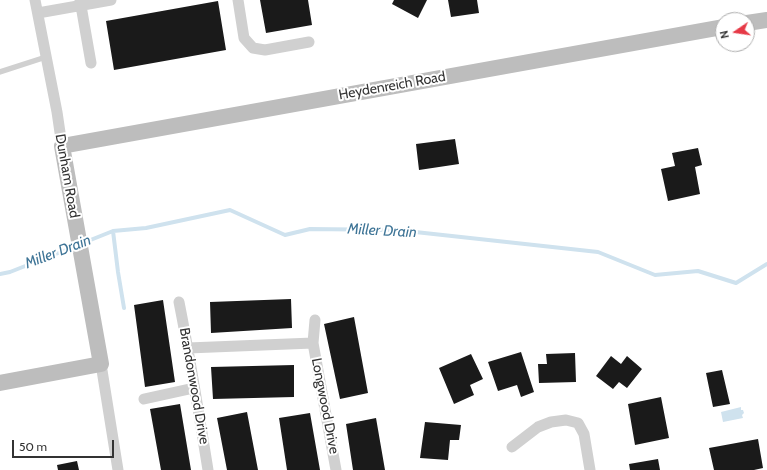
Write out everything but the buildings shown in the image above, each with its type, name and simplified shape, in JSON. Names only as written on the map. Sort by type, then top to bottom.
[{"type":"street","name":"Dunham Road","points":[[35,0],[57,112],[118,470]]},
{"type":"street","points":[[38,13],[81,3],[111,0]]},
{"type":"street","points":[[238,0],[244,38],[252,48],[265,50],[309,42]]},
{"type":"street","points":[[81,3],[91,63]]},
{"type":"street","points":[[755,22],[767,20]]},
{"type":"street","name":"Heydenreich Road","points":[[62,146],[715,28]]},
{"type":"street","name":"Brandonwood Drive","points":[[179,302],[208,470]]},
{"type":"street","name":"Longwood Drive","points":[[315,320],[313,343],[336,470]]},
{"type":"street","name":"Longwood Drive","points":[[188,348],[313,343]]},
{"type":"street","points":[[0,383],[101,364]]},
{"type":"street","points":[[144,399],[194,388]]},
{"type":"street","points":[[512,447],[538,426],[566,420],[578,423],[584,434],[590,470]]},
{"type":"lane","points":[[0,72],[46,57]]},
{"type":"water","points":[[741,407],[741,410],[743,410],[744,413],[742,415],[743,418],[723,422],[721,412]]},
{"type":"waterway","name":"Miller Drain","points":[[83,243],[113,231],[146,228],[230,210],[285,235],[310,229],[397,230],[598,252],[655,275],[698,271],[736,283],[767,264]]},
{"type":"waterway","points":[[113,231],[124,308]]},
{"type":"waterway","name":"Miller Drain","points":[[0,274],[10,272],[76,246]]}]
